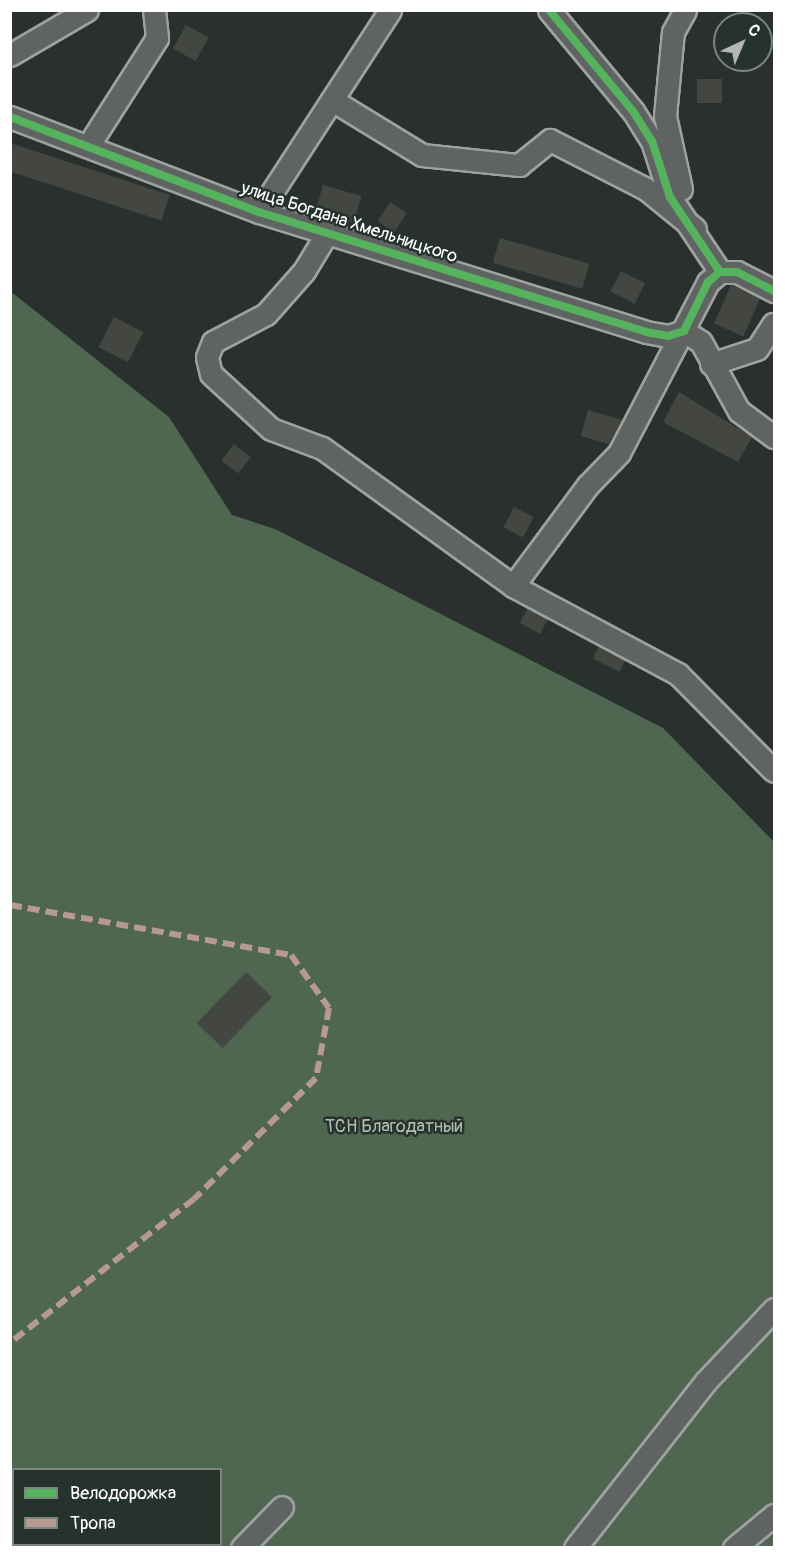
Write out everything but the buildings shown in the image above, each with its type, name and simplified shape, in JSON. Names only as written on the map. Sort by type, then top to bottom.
[{"type":"street","points":[[10,55],[87,10]]},
{"type":"street","points":[[88,146],[157,38],[154,10]]},
{"type":"street","points":[[259,212],[390,10]]},
{"type":"street","points":[[549,10],[633,111],[652,141],[670,197],[695,229],[720,272]]},
{"type":"street","points":[[685,10],[672,32],[666,116],[678,180],[695,229]]},
{"type":"street","points":[[332,100],[422,155],[519,165],[550,140],[646,189],[695,229]]},
{"type":"street","name":"улица Богдана Хмельницкого","points":[[10,117],[259,212],[646,332],[668,336],[684,331]]},
{"type":"street","points":[[327,233],[304,272],[266,314],[213,342],[207,357],[211,374],[271,429],[322,448],[513,586],[678,674],[774,771]]},
{"type":"street","points":[[513,586],[588,485],[619,453],[708,282],[720,272],[737,272],[774,291]]},
{"type":"street","points":[[711,364],[757,349],[773,324]]},
{"type":"street","points":[[684,331],[701,342],[711,364],[739,411],[774,437]]},
{"type":"street","points":[[575,1548],[706,1381],[774,1309]]},
{"type":"street","points":[[242,1548],[282,1507]]},
{"type":"street","points":[[734,1548],[774,1515]]},
{"type":"green space","name":"ТСН Благодатный","points":[[10,291],[169,417],[232,515],[275,529],[663,728],[774,842],[774,1547],[11,1547]]},
{"type":"marked path","points":[[10,905],[291,955],[329,1008],[316,1078],[194,1199],[10,1343]]},
{"type":"cycle path","points":[[549,10],[633,111],[652,141],[670,197],[720,272]]},
{"type":"cycle path","points":[[10,117],[259,212],[646,332],[668,336],[684,331],[708,282],[720,272],[737,272],[774,291]]}]
